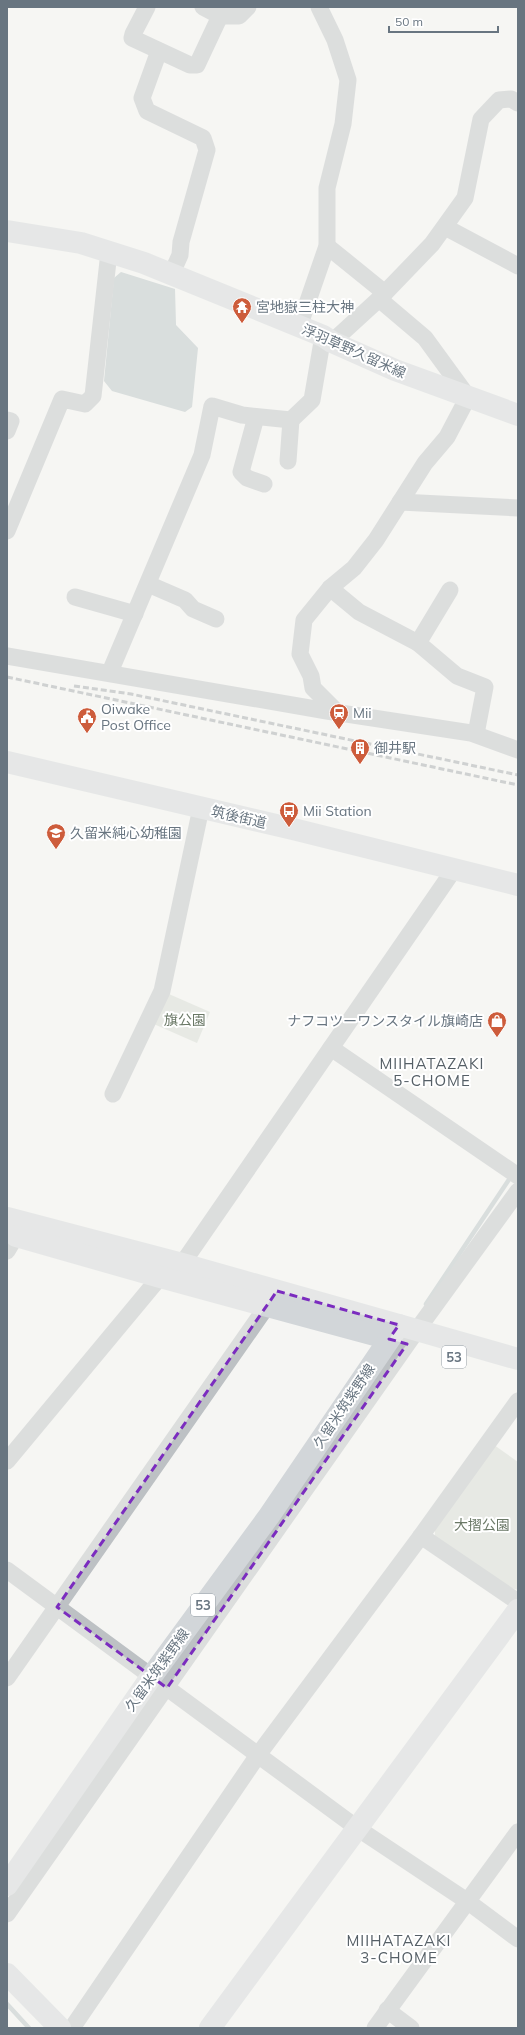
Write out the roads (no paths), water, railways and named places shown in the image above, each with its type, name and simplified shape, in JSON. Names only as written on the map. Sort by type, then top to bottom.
[{"type":"street","points":[[147,7],[132,38],[190,65],[197,64],[220,16]]},
{"type":"street","points":[[203,7],[220,16],[239,16],[248,7]]},
{"type":"street","points":[[299,327],[327,246],[327,188],[343,124],[348,80],[335,40],[319,7]]},
{"type":"street","points":[[159,51],[142,98],[147,111],[203,138],[207,150],[181,242],[180,255],[172,274]]},
{"type":"street","points":[[288,461],[291,420],[312,400],[327,339],[382,296],[432,244],[465,198],[481,119],[498,100],[511,99],[518,103]]},
{"type":"street","points":[[445,227],[518,266]]},
{"type":"street","name":"浮羽草野久留米線","points":[[7,231],[81,243],[172,274],[327,339],[395,370],[518,415]]},
{"type":"street","points":[[327,246],[425,338],[468,397],[447,437],[425,462],[376,540],[354,568],[330,588],[304,620],[300,654],[311,676],[313,688],[338,713]]},
{"type":"street","points":[[7,531],[62,399],[85,404],[93,396],[109,252]]},
{"type":"street","points":[[110,672],[202,456],[212,406],[242,415],[291,420]]},
{"type":"street","points":[[256,416],[241,472],[247,478],[264,484]]},
{"type":"street","points":[[7,420],[11,421],[7,431]]},
{"type":"street","points":[[400,502],[518,508]]},
{"type":"street","points":[[148,584],[185,600],[193,609],[216,619]]},
{"type":"street","points":[[330,588],[359,612],[418,643],[457,676],[485,687],[476,734]]},
{"type":"street","points":[[418,643],[450,590]]},
{"type":"street","points":[[75,597],[134,614]]},
{"type":"street","points":[[7,656],[110,672],[338,713],[476,734],[518,750]]},
{"type":"street","name":"筑後街道","points":[[7,762],[455,868],[518,885]]},
{"type":"street","points":[[113,1094],[162,991],[201,808]]},
{"type":"street","points":[[7,1461],[160,1277],[182,1264],[455,868]]},
{"type":"street","points":[[331,1048],[518,1176]]},
{"type":"street","points":[[9,1235],[160,1277],[273,1299],[403,1334],[518,1191]]},
{"type":"street","points":[[9,1235],[182,1264],[273,1299]]},
{"type":"street","points":[[7,1678],[273,1299]]},
{"type":"street","name":"53","points":[[403,1334],[518,1359]]},
{"type":"street","name":"53","points":[[403,1334],[518,1375]]},
{"type":"street","name":"久留米筑紫野線","points":[[7,1885],[159,1682],[269,1516],[403,1334]]},
{"type":"street","points":[[72,2028],[258,1755],[421,1536],[518,1401]]},
{"type":"street","points":[[421,1536],[518,1602]]},
{"type":"street","points":[[7,1570],[357,1828],[467,1901],[518,1939]]},
{"type":"street","points":[[210,2028],[518,1610]]},
{"type":"street","points":[[7,1914],[159,1682]]},
{"type":"street","points":[[376,2028],[387,2010],[518,1832]]},
{"type":"street","points":[[7,1974],[60,2028]]},
{"type":"street","points":[[387,2010],[411,2028]]},
{"type":"waterway","points":[[426,1304],[512,1175]]},
{"type":"waterway","points":[[7,2004],[29,2028]]},
{"type":"railway","points":[[7,677],[518,785]]},
{"type":"railway","points":[[74,686],[131,694],[518,775]]},
{"type":"place","name":"宮地嶽三柱大神","points":[[242,324]]},
{"type":"place","name":"Mii","points":[[339,730]]},
{"type":"place","name":"Oiwake Post Office","points":[[87,734]]},
{"type":"place","name":"御井駅","points":[[360,765]]},
{"type":"place","name":"Mii Station","points":[[289,828]]},
{"type":"place","name":"久留米純心幼稚園","points":[[56,850]]},
{"type":"place","name":"ナフコツーワンスタイル旗崎店","points":[[497,1038]]},
{"type":"district","name":"MIIHATAZAKI 5-CHOME","points":[[432,1072]]},
{"type":"district","name":"MIIHATAZAKI 3-CHOME","points":[[399,1948]]},
{"type":"park label","name":"旗公園","points":[[185,1020]]},
{"type":"park label","name":"大摺公園","points":[[482,1525]]}]
